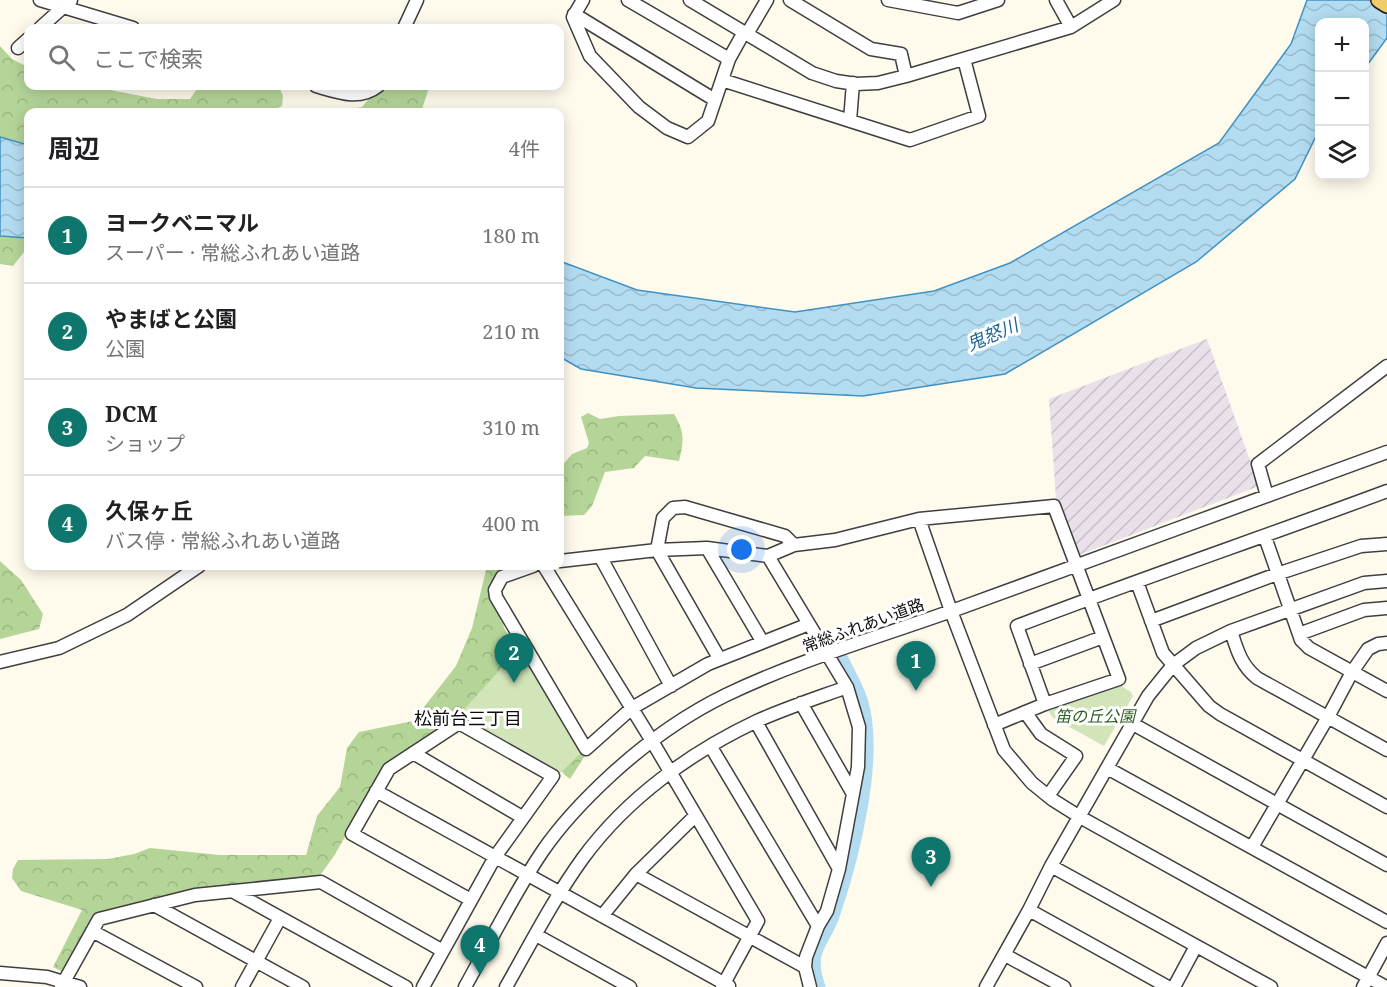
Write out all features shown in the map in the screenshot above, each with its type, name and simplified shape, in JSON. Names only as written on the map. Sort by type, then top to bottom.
[{"type":"main road","points":[[1379,0],[1387,5]]},
{"type":"street","points":[[40,0],[66,4],[122,24]]},
{"type":"street","points":[[406,24],[417,0]]},
{"type":"street","points":[[583,0],[573,17],[590,56],[639,107],[667,128],[688,137],[708,121],[729,59],[767,0]]},
{"type":"street","points":[[628,0],[729,59]]},
{"type":"street","points":[[690,0],[812,73],[836,81],[854,83],[878,83],[906,76],[1071,27],[1114,0]]},
{"type":"street","points":[[790,0],[871,49],[901,54],[906,76]]},
{"type":"street","points":[[888,0],[958,13],[998,0]]},
{"type":"street","points":[[1056,0],[1071,27]]},
{"type":"street","points":[[44,24],[66,4]]},
{"type":"street","points":[[574,14],[716,100]]},
{"type":"street","points":[[18,48],[24,43]]},
{"type":"street","points":[[722,80],[910,140],[979,116],[964,59]]},
{"type":"street","points":[[850,121],[854,83]]},
{"type":"street","points":[[334,90],[353,94],[372,90]]},
{"type":"street","points":[[1267,496],[1258,464],[1387,366]]},
{"type":"street","name":"常総ふれあい道路","points":[[465,987],[543,850],[582,804],[652,741],[727,695],[827,654],[1387,452]]},
{"type":"street","points":[[1045,704],[1017,626],[1088,598],[1265,537],[1387,490]]},
{"type":"street","points":[[564,561],[657,550],[707,548],[768,556],[794,545],[835,540],[919,519],[1054,506],[1119,679],[1045,704],[994,725]]},
{"type":"street","points":[[718,658],[657,550],[663,518],[673,508],[685,507],[786,536],[794,545]]},
{"type":"street","points":[[919,519],[1004,750],[1032,783],[1080,817],[1366,982],[1386,987]]},
{"type":"street","points":[[1265,537],[1301,640],[1309,648],[1387,691]]},
{"type":"street","points":[[1151,621],[1277,574],[1361,546],[1387,543]]},
{"type":"street","points":[[707,548],[762,641]]},
{"type":"street","points":[[768,556],[847,687],[859,727],[858,767],[839,869],[827,911],[809,946],[805,967],[810,987]]},
{"type":"street","points":[[601,558],[671,686]]},
{"type":"street","points":[[0,662],[59,648],[127,615],[193,570]]},
{"type":"street","points":[[522,570],[502,577],[495,590],[496,597],[586,749],[632,708],[718,658],[808,624]]},
{"type":"street","points":[[376,791],[725,986],[758,921],[652,741],[546,570]]},
{"type":"street","points":[[986,987],[1051,866],[1148,696],[1173,665],[1196,648],[1231,631],[1364,583],[1387,581]]},
{"type":"street","points":[[1137,582],[1163,653],[1209,706],[1387,807]]},
{"type":"street","points":[[1299,634],[1364,610],[1387,608]]},
{"type":"street","points":[[1231,631],[1241,660],[1248,671],[1257,678],[1387,750]]},
{"type":"street","points":[[1030,664],[1103,637]]},
{"type":"street","points":[[1252,847],[1329,717],[1352,672],[1368,649],[1387,643]]},
{"type":"street","points":[[508,987],[559,892],[584,856],[623,813],[669,772],[756,722],[847,687]]},
{"type":"street","points":[[801,704],[853,794]]},
{"type":"street","points":[[1025,712],[1041,734],[1076,756],[1048,796]]},
{"type":"street","points":[[756,722],[839,869]]},
{"type":"street","points":[[423,987],[495,857],[553,776],[459,723],[389,769],[352,834],[471,900]]},
{"type":"street","points":[[1133,723],[1387,866]]},
{"type":"street","points":[[711,747],[818,926]]},
{"type":"street","points":[[413,753],[522,817]]},
{"type":"street","points":[[1107,768],[1387,922]]},
{"type":"street","points":[[602,916],[636,874],[695,816]]},
{"type":"street","points":[[1051,866],[1271,987]]},
{"type":"street","points":[[636,874],[805,967]]},
{"type":"street","points":[[63,984],[99,919],[195,895],[321,882],[443,951]]},
{"type":"street","points":[[232,891],[406,987]]},
{"type":"street","points":[[154,905],[303,987]]},
{"type":"street","points":[[1029,910],[1168,987]]},
{"type":"street","points":[[242,987],[280,918]]},
{"type":"street","points":[[92,931],[196,987]]},
{"type":"street","points":[[536,935],[630,987]]},
{"type":"street","points":[[1366,982],[1387,943]]},
{"type":"street","points":[[1174,987],[1196,946]]},
{"type":"street","points":[[1005,954],[1064,987]]},
{"type":"street","points":[[0,973],[23,974],[80,987]]},
{"type":"shaded area","points":[[1207,339],[1259,486],[1079,555],[1056,499],[1049,399]]},
{"type":"green space","points":[[0,46],[12,59],[24,65],[24,90],[110,90],[157,99],[190,99],[196,90],[280,90],[283,96],[282,106],[277,108],[24,108],[24,144],[0,137]]},
{"type":"green space","points":[[376,90],[428,90],[422,108],[356,108],[362,107]]},
{"type":"green space","points":[[0,236],[24,238],[24,252],[13,266],[0,264]]},
{"type":"green space","points":[[588,413],[600,419],[674,414],[682,437],[679,461],[645,456],[634,468],[605,472],[592,506],[584,515],[564,516],[564,463],[572,454],[587,448],[589,443],[581,417]]},
{"type":"green space","points":[[0,561],[21,580],[43,614],[39,629],[0,639]]},
{"type":"green space","points":[[486,570],[512,570],[494,581],[504,628],[586,754],[570,779],[547,759],[477,720],[385,767],[334,856],[318,878],[95,916],[63,972],[53,967],[82,910],[21,891],[12,878],[13,869],[18,860],[108,859],[150,848],[220,855],[306,855],[317,816],[340,787],[347,748],[359,732],[413,721],[456,666],[472,628]]},
{"type":"green space","points":[[519,649],[581,753],[558,775],[457,717]]},
{"type":"green space","name":"笛の丘公園","points":[[1118,684],[1131,692],[1133,696],[1104,746],[1053,718],[1047,709]]},
{"type":"water","name":"鬼怒川","points":[[1307,0],[1387,0],[1387,38],[1369,63],[1369,18],[1315,18],[1315,138],[1295,179],[1196,262],[1005,374],[863,396],[696,388],[581,369],[564,359],[564,263],[637,290],[795,312],[934,291],[1010,263],[1219,143],[1291,44]]},
{"type":"water","points":[[0,137],[24,144],[24,238],[0,236]]},
{"type":"waterway","points":[[818,987],[814,974],[814,954],[830,921],[848,863],[860,807],[866,751],[861,703],[842,661]]},
{"type":"place","name":"やまばと公園","points":[[514,683]]},
{"type":"place","name":"ヨークベニマル","points":[[916,691]]},
{"type":"place","name":"DCM","points":[[931,887]]},
{"type":"place","name":"久保ヶ丘","points":[[480,975]]},
{"type":"district","name":"松前台三丁目","points":[[468,718]]}]
